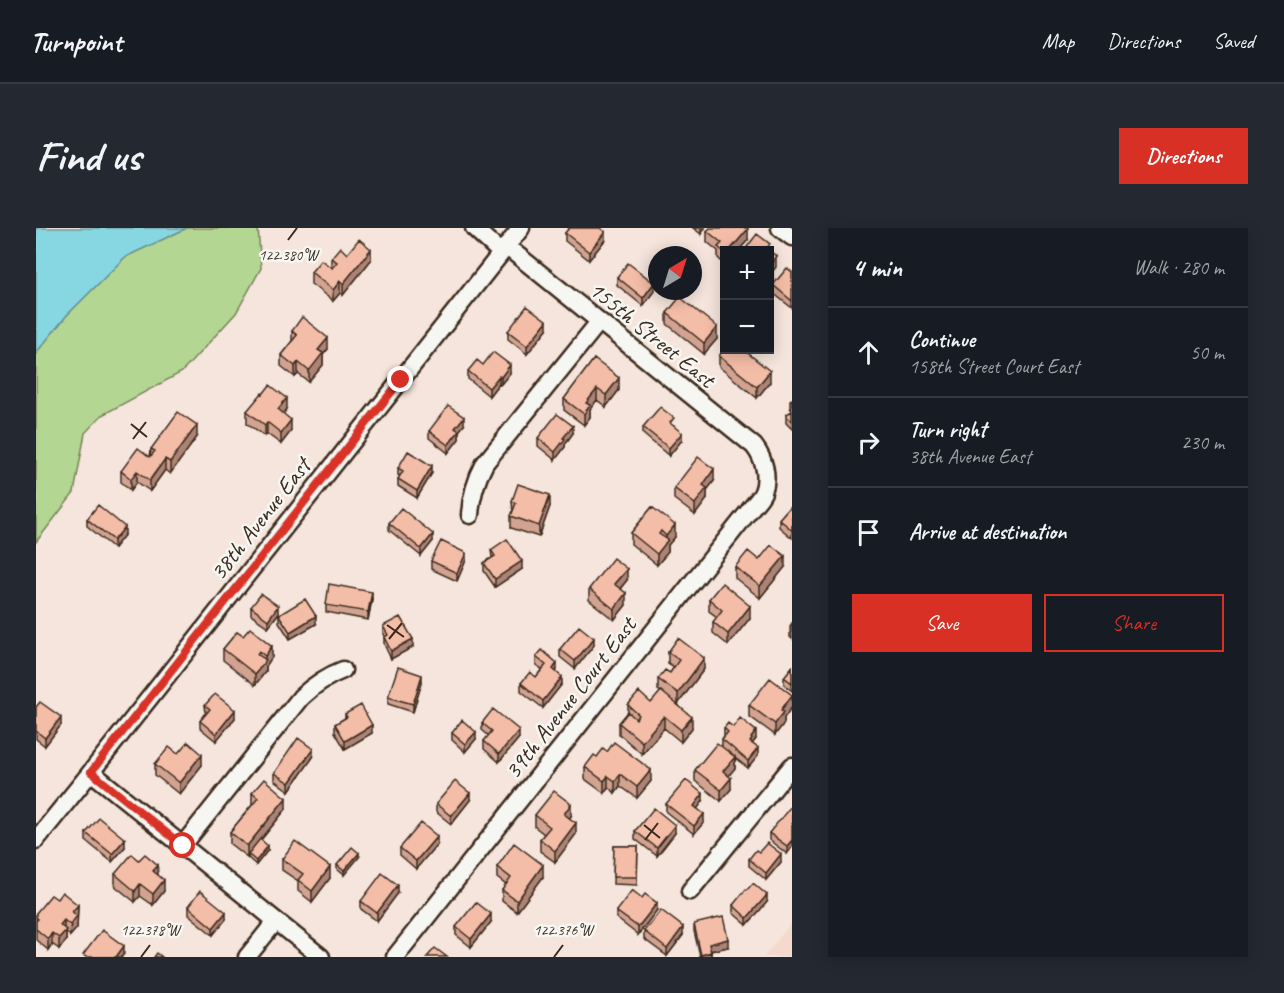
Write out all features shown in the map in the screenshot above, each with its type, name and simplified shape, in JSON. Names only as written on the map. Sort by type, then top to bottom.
[{"type":"street","name":"155th Street East","points":[[474,228],[599,322],[754,446],[763,463]]},
{"type":"street","name":"38th Avenue East","points":[[36,840],[521,228]]},
{"type":"street","points":[[780,228],[792,237]]},
{"type":"street","points":[[470,515],[475,485],[485,463],[599,322]]},
{"type":"street","name":"39th Avenue Court East","points":[[395,957],[762,493],[765,485],[763,463]]},
{"type":"street","points":[[183,846],[301,697],[330,675],[343,670]]},
{"type":"street","points":[[690,891],[792,766]]},
{"type":"street","points":[[91,772],[321,957]]},
{"type":"street","points":[[248,957],[276,921]]},
{"type":"shaded area","points":[[792,922],[792,957],[764,957]]},
{"type":"green space","points":[[187,228],[258,228],[261,268],[236,313],[182,372],[102,415],[85,433],[74,493],[36,542],[36,353],[67,315],[125,257]]},
{"type":"water","points":[[36,228],[187,228],[125,257],[67,315],[36,353]]},
{"type":"building","points":[[569,228],[600,228],[605,232],[589,252],[565,233]]},
{"type":"building","points":[[710,228],[748,229],[733,246],[720,246],[720,249],[718,247],[722,243],[707,231]]},
{"type":"building","points":[[757,234],[770,244],[768,246],[748,246]]},
{"type":"building","points":[[359,239],[371,249],[343,284],[340,281],[333,290],[311,272],[321,260],[332,268],[337,262],[331,258],[340,247],[347,254]]},
{"type":"building","points":[[628,263],[648,278],[648,291],[643,298],[617,277]]},
{"type":"building","points":[[787,268],[792,272],[792,301],[774,286]]},
{"type":"building","points":[[678,300],[684,300],[717,327],[704,343],[667,313]]},
{"type":"building","points":[[527,306],[547,321],[527,346],[508,331]]},
{"type":"building","points":[[302,317],[328,338],[318,350],[323,353],[309,371],[298,362],[295,366],[281,355],[297,335],[292,331]]},
{"type":"building","points":[[493,352],[510,365],[489,388],[468,371],[477,360],[483,365]]},
{"type":"building","points":[[720,354],[749,354],[770,371],[757,387],[719,356]]},
{"type":"building","points":[[594,359],[619,378],[606,395],[597,389],[586,403],[590,405],[584,414],[564,399]]},
{"type":"building","points":[[270,385],[287,398],[278,409],[291,420],[281,433],[267,422],[265,425],[247,411]]},
{"type":"building","points":[[448,406],[464,417],[455,428],[459,431],[448,445],[429,431]]},
{"type":"building","points":[[660,407],[674,418],[670,423],[682,433],[669,448],[643,427]]},
{"type":"building","points":[[792,411],[792,422],[786,415]]},
{"type":"building","points":[[178,412],[197,425],[170,462],[165,459],[150,480],[137,471],[131,479],[121,471],[138,448],[150,457],[155,451],[151,449]]},
{"type":"building","points":[[557,414],[573,426],[555,452],[538,438]]},
{"type":"building","points":[[408,451],[432,466],[417,491],[398,479],[403,471],[398,468]]},
{"type":"building","points":[[698,457],[714,469],[703,485],[707,488],[695,504],[674,488]]},
{"type":"building","points":[[518,484],[550,495],[539,526],[511,516],[516,503],[512,501]]},
{"type":"building","points":[[792,504],[792,530],[779,519]]},
{"type":"building","points":[[98,505],[125,527],[114,540],[87,519]]},
{"type":"building","points":[[652,507],[675,525],[666,536],[661,531],[659,534],[668,540],[657,554],[631,533]]},
{"type":"building","points":[[401,508],[433,534],[421,549],[389,523]]},
{"type":"building","points":[[507,539],[522,561],[495,579],[484,563],[495,556],[491,550]]},
{"type":"building","points":[[441,541],[466,553],[457,573],[431,561]]},
{"type":"building","points":[[771,545],[785,556],[760,586],[735,567],[748,551],[759,560]]},
{"type":"building","points":[[613,558],[627,569],[614,584],[626,593],[614,609],[589,589]]},
{"type":"building","points":[[722,583],[750,606],[728,634],[713,622],[722,610],[709,599]]},
{"type":"building","points":[[329,584],[372,592],[368,612],[326,605]]},
{"type":"building","points":[[261,594],[278,606],[268,620],[251,607]]},
{"type":"building","points":[[305,599],[316,616],[290,632],[279,615]]},
{"type":"building","points":[[400,617],[413,639],[391,651],[384,637],[388,635],[383,626]]},
{"type":"building","points":[[579,626],[594,638],[575,661],[560,649]]},
{"type":"building","points":[[250,628],[272,646],[265,656],[259,651],[257,654],[266,660],[255,674],[223,649],[237,632],[243,636]]},
{"type":"building","points":[[678,638],[704,658],[678,693],[658,679],[665,670],[670,673],[679,660],[668,652]]},
{"type":"building","points":[[542,650],[557,663],[553,669],[562,677],[543,701],[521,683],[530,672],[536,677],[546,665],[536,657]]},
{"type":"building","points":[[398,667],[422,675],[413,704],[388,697]]},
{"type":"building","points":[[792,667],[792,683],[784,677]]},
{"type":"building","points":[[770,678],[792,695],[781,710],[784,712],[775,724],[749,705]]},
{"type":"building","points":[[661,691],[692,717],[681,730],[664,716],[642,742],[619,723],[628,712],[636,719],[639,715],[628,705],[639,692],[651,703]]},
{"type":"building","points":[[215,694],[235,710],[216,734],[200,721],[210,709],[205,705]]},
{"type":"building","points":[[40,702],[61,717],[45,738],[36,731],[36,707]]},
{"type":"building","points":[[361,705],[372,725],[345,741],[335,724],[347,717],[345,714]]},
{"type":"building","points":[[493,709],[519,730],[499,754],[484,741],[492,731],[482,723]]},
{"type":"building","points":[[740,718],[756,731],[750,742],[758,748],[748,761],[722,739],[728,732],[724,728],[728,723],[733,727]]},
{"type":"building","points":[[462,720],[476,732],[465,744],[452,733]]},
{"type":"building","points":[[298,738],[313,749],[289,783],[274,773]]},
{"type":"building","points":[[188,742],[202,754],[179,783],[155,764],[169,747],[178,754]]},
{"type":"building","points":[[614,742],[651,770],[637,787],[620,774],[615,781],[608,776],[604,781],[585,767],[594,755],[597,757],[603,749],[607,752]]},
{"type":"building","points":[[717,743],[735,757],[723,771],[731,778],[721,790],[695,770]]},
{"type":"building","points":[[264,779],[286,798],[247,846],[230,832],[258,798],[252,793]]},
{"type":"building","points":[[686,780],[703,794],[694,806],[704,814],[694,826],[666,804]]},
{"type":"building","points":[[455,781],[470,793],[451,816],[436,804]]},
{"type":"building","points":[[554,791],[571,804],[564,814],[576,823],[555,851],[540,839],[550,827],[535,815]]},
{"type":"building","points":[[791,806],[792,840],[787,846],[769,833]]},
{"type":"building","points":[[654,808],[675,825],[657,848],[635,831]]},
{"type":"building","points":[[99,818],[125,839],[112,854],[86,833]]},
{"type":"building","points":[[421,823],[437,836],[416,861],[400,848]]},
{"type":"building","points":[[260,839],[268,846],[256,861],[248,854]]},
{"type":"building","points":[[295,841],[330,867],[312,891],[298,880],[303,874],[282,859]]},
{"type":"building","points":[[514,843],[543,865],[517,901],[502,890],[511,878],[497,867]]},
{"type":"building","points":[[767,843],[781,854],[766,873],[749,859],[756,850],[759,852]]},
{"type":"building","points":[[614,846],[638,846],[637,877],[613,877]]},
{"type":"building","points":[[352,847],[359,853],[344,871],[337,865]]},
{"type":"building","points":[[132,854],[139,860],[145,854],[158,865],[153,871],[164,880],[153,894],[140,884],[135,891],[115,874]]},
{"type":"building","points":[[382,873],[398,885],[377,913],[361,901]]},
{"type":"building","points":[[753,883],[767,895],[747,918],[733,905]]},
{"type":"building","points":[[632,890],[642,898],[645,894],[657,903],[638,927],[616,911]]},
{"type":"building","points":[[200,891],[226,912],[213,928],[188,907]]},
{"type":"building","points":[[62,892],[78,905],[72,912],[77,916],[70,925],[64,920],[60,925],[66,930],[59,938],[52,933],[48,939],[36,929],[38,919],[36,913],[51,895],[57,899]]},
{"type":"building","points":[[476,902],[491,914],[471,939],[456,927]]},
{"type":"building","points":[[661,910],[683,927],[667,949],[644,931]]},
{"type":"building","points":[[723,917],[728,939],[709,944],[711,952],[701,955],[694,924]]},
{"type":"building","points":[[102,930],[124,946],[116,957],[86,957],[83,955]]},
{"type":"building","points":[[435,948],[447,957],[427,957]]},
{"type":"route","points":[[183,846],[91,772],[401,380]]}]
